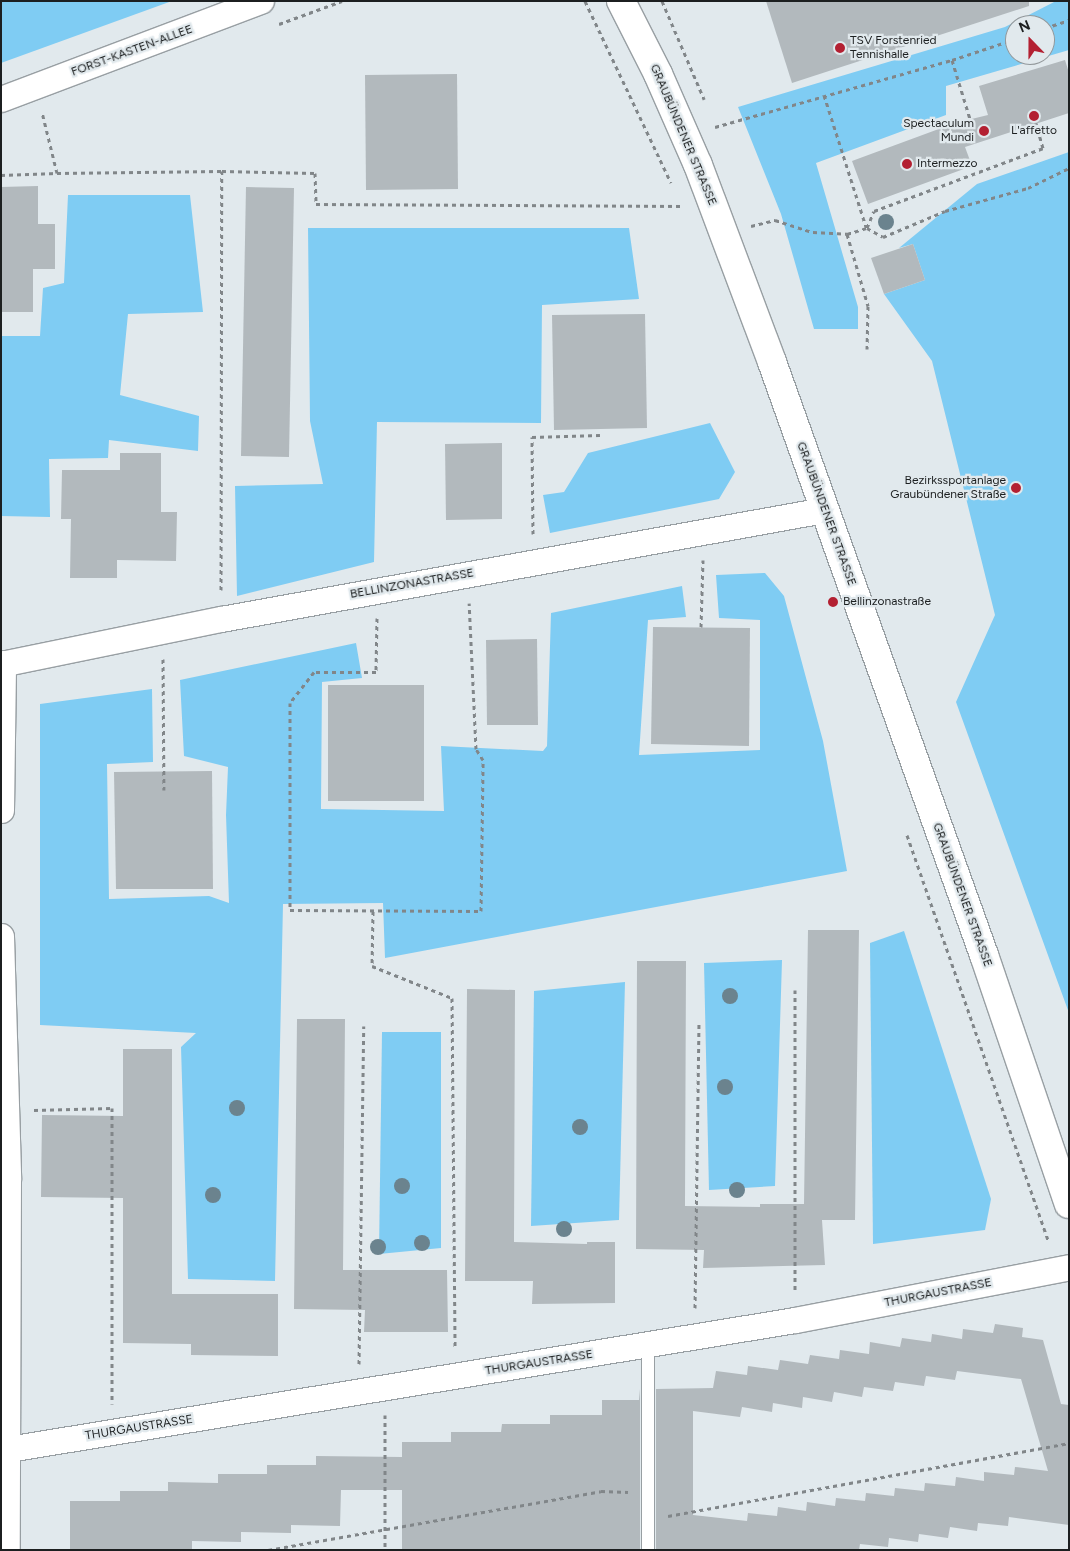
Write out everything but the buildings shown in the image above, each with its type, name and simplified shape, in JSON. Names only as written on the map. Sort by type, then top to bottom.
[{"type":"street","name":"FORST-KASTEN-ALLEE","points":[[1,99],[261,1]]},
{"type":"street","name":"GRAUBÜNDENER STRASSE","points":[[621,1],[658,74],[698,165],[772,362],[990,973],[1069,1204]]},
{"type":"street","name":"BELLINZONASTRASSE","points":[[2,663],[221,619],[824,510]]},
{"type":"street","points":[[1,810],[2,663]]},
{"type":"street","points":[[1,936],[6,1110],[7,1550]]},
{"type":"street","name":"THURGAUSTRASSE","points":[[8,1449],[796,1320],[1063,1268]]},
{"type":"lane","points":[[648,1345],[648,1550]]},
{"type":"path","points":[[585,1],[674,189]]},
{"type":"path","points":[[662,1],[704,100]]},
{"type":"path","points":[[1055,25],[1069,20]]},
{"type":"path","points":[[711,118],[715,127],[952,60],[1005,41]]},
{"type":"path","points":[[952,60],[970,119]]},
{"type":"path","points":[[35,87],[57,173]]},
{"type":"path","points":[[824,95],[867,228]]},
{"type":"path","points":[[867,228],[874,211],[1042,148],[1036,123]]},
{"type":"path","points":[[751,226],[775,220],[813,232],[847,234],[867,228],[883,236],[945,211],[1028,188],[1069,168]]},
{"type":"path","points":[[221,619],[222,171]]},
{"type":"path","points":[[1,175],[222,171],[315,173],[316,204],[682,206]]},
{"type":"path","points":[[678,198],[685,215]]},
{"type":"path","points":[[847,234],[868,306],[867,349]]},
{"type":"path","points":[[534,562],[532,438],[600,436]]},
{"type":"path","points":[[701,627],[704,532]]},
{"type":"path","points":[[378,590],[376,672],[314,672],[290,704],[290,910],[481,912],[483,760],[476,749],[468,574]]},
{"type":"path","points":[[163,631],[164,790]]},
{"type":"path","points":[[906,831],[1063,1268]]},
{"type":"path","points":[[373,911],[372,966],[452,998],[455,1377]]},
{"type":"path","points":[[795,990],[796,1320]]},
{"type":"path","points":[[694,1337],[699,1022]]},
{"type":"path","points":[[359,1392],[364,1026]]},
{"type":"path","points":[[6,1110],[112,1108],[112,1432]]},
{"type":"path","points":[[385,1387],[385,1550]]},
{"type":"path","points":[[648,1520],[1069,1443]]},
{"type":"path","points":[[268,1550],[601,1491],[648,1492]]},
{"type":"shaded area","points":[[1,1],[172,1],[1,63]]},
{"type":"shaded area","points":[[1056,1],[1069,1],[1069,50],[1055,54],[1055,15],[1029,15]]},
{"type":"shaded area","points":[[1005,27],[1005,65],[1018,65],[946,86],[946,115],[816,163],[858,307],[858,329],[814,329],[781,214],[738,107]]},
{"type":"shaded area","name":"Bezirkssportanlage Graubündener Straße","points":[[1069,152],[1069,1013],[956,702],[995,615],[932,361],[884,294],[925,280],[913,244],[899,248],[977,184]]},
{"type":"shaded area","points":[[68,195],[190,195],[203,312],[128,314],[120,395],[199,416],[198,451],[109,440],[108,458],[49,459],[50,517],[1,516],[1,336],[40,336],[43,288],[64,283]]},
{"type":"shaded area","points":[[308,228],[629,228],[639,299],[542,305],[541,423],[377,422],[374,562],[237,596],[235,486],[323,484],[310,421]]},
{"type":"shaded area","points":[[710,423],[735,472],[719,499],[550,533],[543,495],[564,492],[588,453]]},
{"type":"shaded area","points":[[765,573],[784,596],[823,741],[847,871],[385,958],[383,903],[283,904],[275,1281],[188,1279],[181,1047],[196,1033],[40,1025],[40,704],[152,689],[153,762],[107,764],[109,899],[209,896],[229,903],[226,815],[228,767],[184,756],[180,680],[356,643],[362,678],[322,682],[321,809],[444,811],[441,746],[543,751],[547,746],[551,613],[682,586],[686,617],[648,620],[639,755],[760,750],[760,620],[719,618],[716,575]]},
{"type":"shaded area","points":[[904,931],[991,1199],[985,1230],[873,1244],[870,943]]},
{"type":"shaded area","points":[[782,960],[775,1186],[709,1190],[704,963]]},
{"type":"shaded area","points":[[625,982],[619,1220],[531,1226],[534,991]]},
{"type":"shaded area","points":[[382,1032],[441,1032],[441,1248],[379,1254]]},
{"type":"place","name":"TSV Forstenried Tennishalle","points":[[840,48]]},
{"type":"place","name":"L'affetto","points":[[1034,116]]},
{"type":"place","name":"Spectaculum Mundi","points":[[984,131]]},
{"type":"place","name":"Intermezzo","points":[[907,164]]},
{"type":"place","name":"Bezirkssportanlage Graubündener Straße","points":[[1016,488]]},
{"type":"place","name":"Bellinzonastraße","points":[[833,602]]}]
